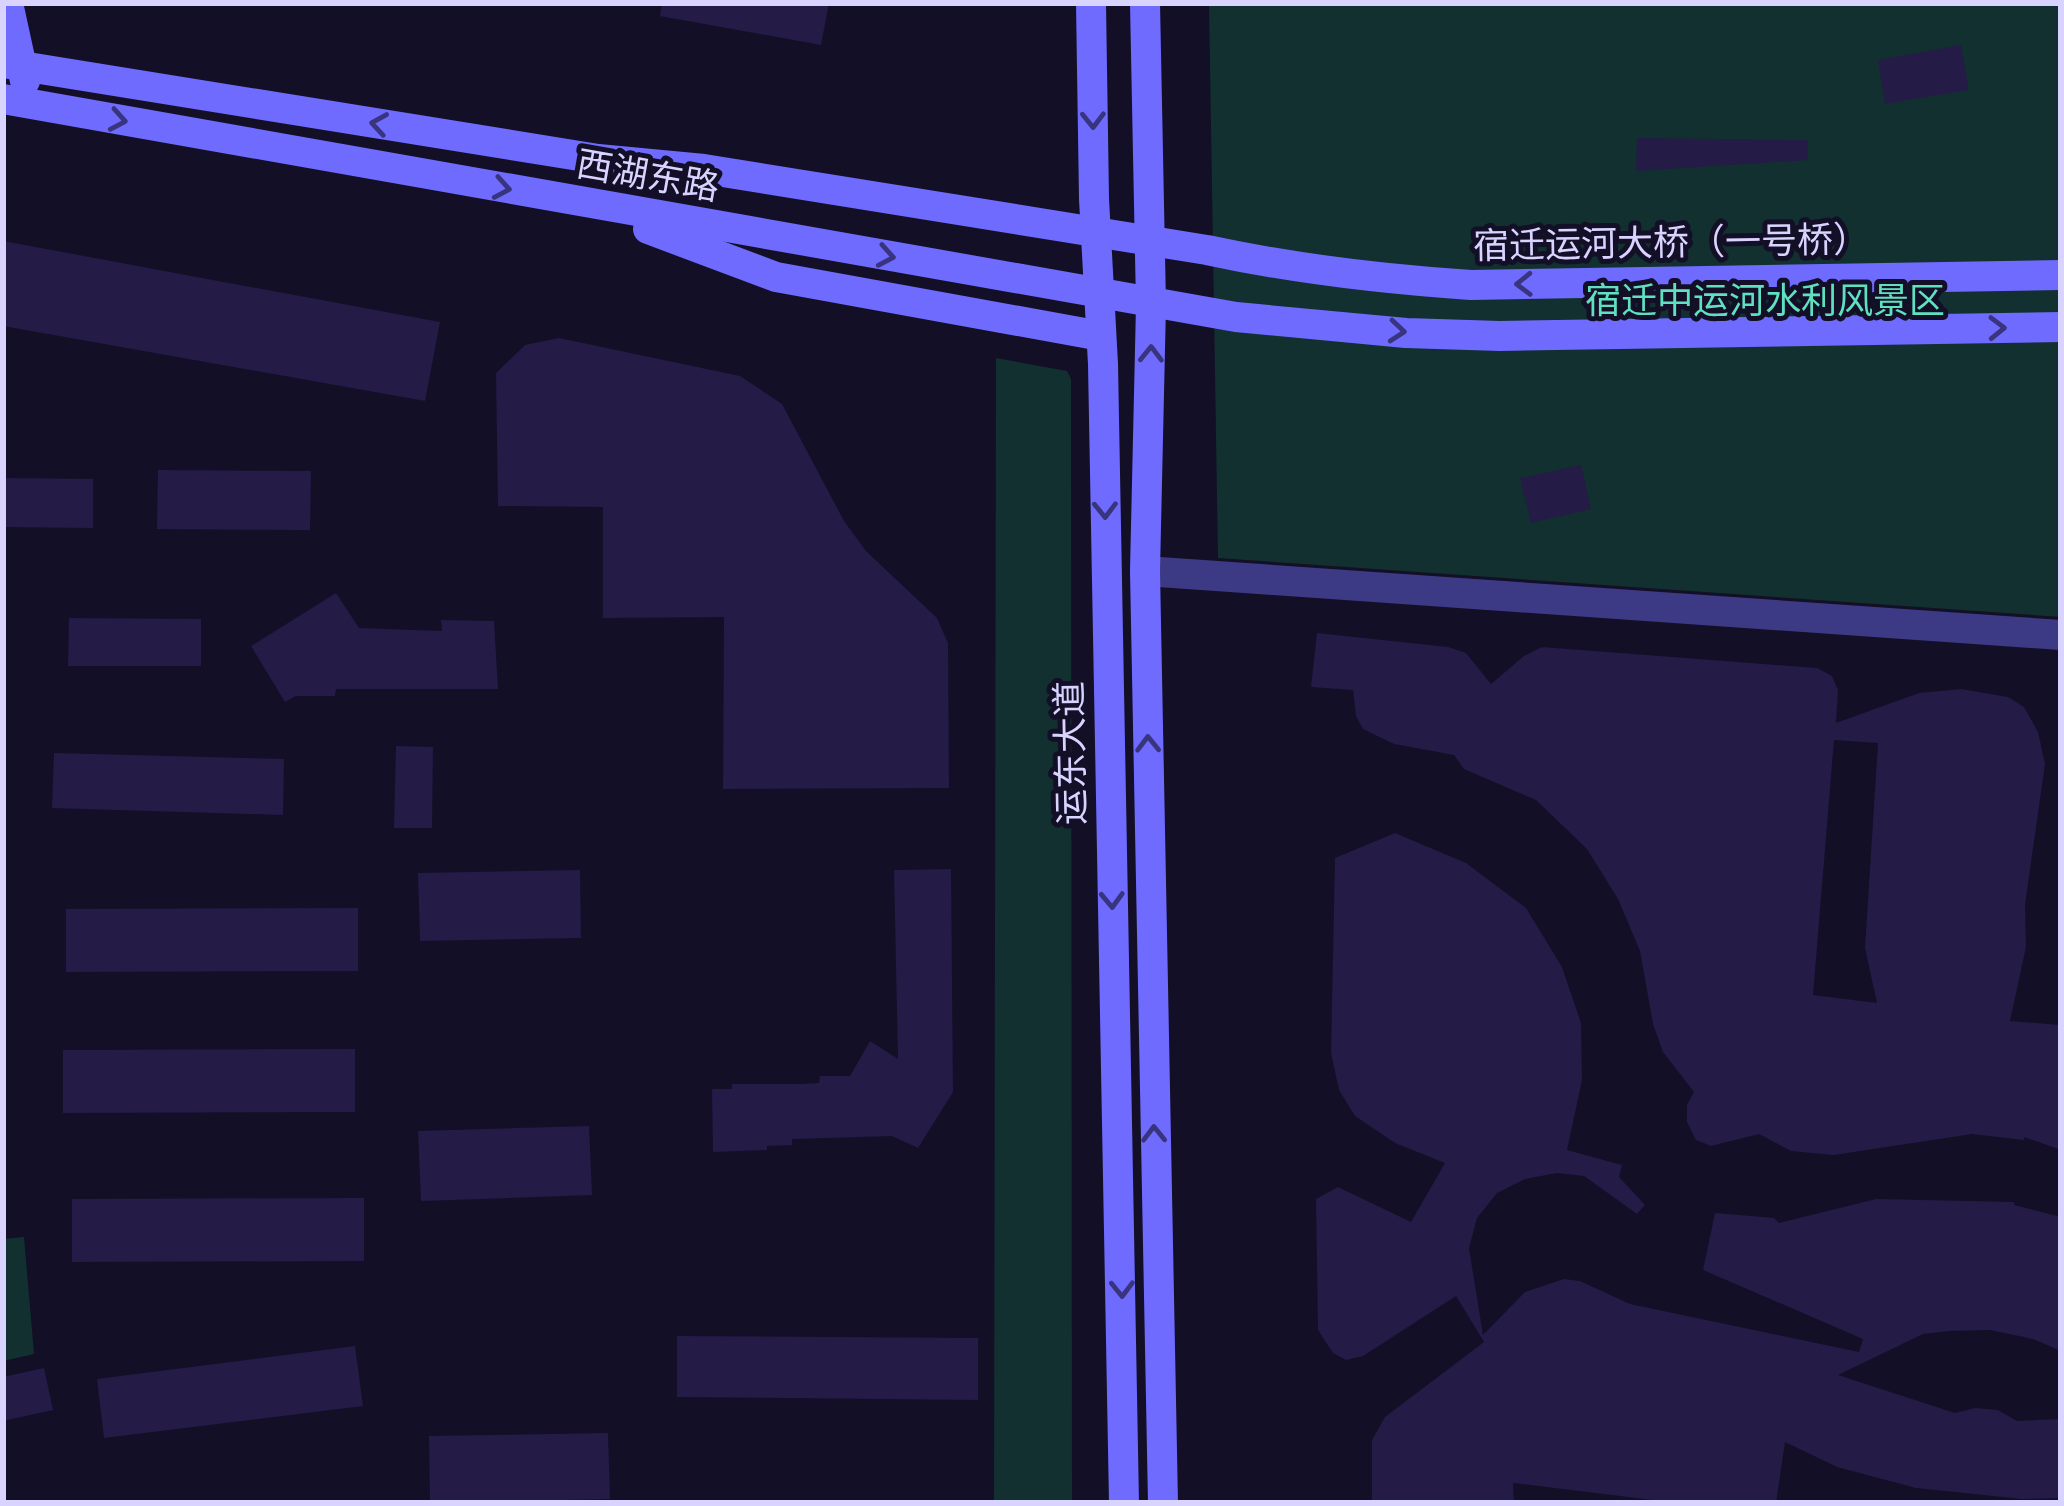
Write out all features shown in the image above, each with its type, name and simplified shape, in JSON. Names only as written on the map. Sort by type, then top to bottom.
[{"type":"main road","points":[[8,3],[16,102]]},
{"type":"main road","name":"运东大道","points":[[1091,3],[1124,1503]]},
{"type":"main road","points":[[1145,3],[1151,305],[1145,571],[1163,1503]]},
{"type":"main road","name":"西湖东路","points":[[12,64],[598,159],[704,169],[1282,266]]},
{"type":"main road","name":"西湖东路","points":[[16,102],[1151,305],[1281,320],[1406,333],[1500,336],[2061,327]]},
{"type":"main road","points":[[569,200],[776,277],[1101,336]]},
{"type":"main road","name":"宿迁运河大桥（一号桥）","points":[[1282,266],[1471,285],[2061,275]]},
{"type":"street","points":[[1145,571],[2061,634]]},
{"type":"green space","name":"宿迁中运河水利风景区","points":[[1209,3],[2061,3],[2061,617],[1218,558]]},
{"type":"green space","points":[[996,358],[1067,371],[1071,379],[1072,1503],[994,1503]]},
{"type":"green space","points":[[24,1237],[34,1354],[3,1361],[3,1239]]},
{"type":"building","points":[[662,3],[829,3],[821,45],[660,16]]},
{"type":"building","points":[[1961,45],[1969,90],[1885,104],[1878,60]]},
{"type":"building","points":[[1637,138],[1808,140],[1808,160],[1636,171]]},
{"type":"building","points":[[3,241],[440,322],[425,401],[3,326]]},
{"type":"building","points":[[559,338],[740,376],[782,404],[844,521],[866,551],[937,618],[948,643],[949,788],[723,789],[724,617],[603,618],[603,507],[498,506],[496,373],[525,345]]},
{"type":"building","points":[[1581,465],[1591,509],[1531,523],[1520,478]]},
{"type":"building","points":[[158,470],[311,471],[310,530],[157,529]]},
{"type":"building","points":[[3,478],[93,479],[93,528],[3,527]]},
{"type":"building","points":[[336,593],[359,628],[442,631],[441,620],[494,621],[498,689],[336,689],[335,696],[296,696],[285,702],[251,646]]},
{"type":"building","points":[[69,618],[201,619],[201,666],[68,666]]},
{"type":"building","points":[[1317,633],[1448,647],[1466,653],[1491,684],[1542,647],[1817,668],[1832,676],[1838,690],[1836,723],[1919,693],[1961,689],[2008,697],[2024,707],[2038,732],[2045,764],[2025,905],[2026,947],[2010,1021],[2061,1025],[2061,1150],[2024,1137],[1972,1134],[1834,1155],[1791,1151],[1759,1134],[1711,1146],[1696,1140],[1687,1122],[1687,1105],[1694,1092],[1663,1052],[1640,951],[1618,899],[1587,849],[1536,800],[1464,769],[1454,755],[1394,744],[1363,729],[1353,690],[1311,687]],"holes":[[[1834,740],[1878,743],[1865,948],[1877,1003],[1813,995]]]},
{"type":"building","points":[[396,746],[433,747],[432,828],[394,828]]},
{"type":"building","points":[[54,753],[284,759],[283,815],[52,808]]},
{"type":"building","points":[[1395,833],[1466,863],[1526,908],[1562,967],[1581,1023],[1582,1080],[1567,1150],[1622,1165],[1619,1177],[1645,1205],[1637,1214],[1584,1176],[1557,1173],[1525,1179],[1497,1193],[1477,1218],[1469,1248],[1483,1335],[1525,1292],[1564,1279],[1580,1281],[1630,1304],[1859,1352],[1863,1339],[1703,1270],[1715,1213],[1774,1218],[1779,1223],[1876,1199],[2014,1202],[2061,1217],[2061,1351],[1990,1330],[1949,1331],[1923,1334],[1838,1375],[1955,1413],[1975,1408],[1998,1410],[2017,1421],[2061,1419],[2061,1498],[2022,1499],[1916,1488],[1837,1467],[1785,1442],[1776,1503],[1677,1503],[1513,1483],[1514,1503],[1372,1503],[1372,1440],[1385,1417],[1484,1342],[1456,1296],[1363,1356],[1346,1360],[1333,1353],[1318,1330],[1316,1199],[1338,1187],[1411,1222],[1445,1163],[1395,1143],[1355,1116],[1339,1090],[1331,1053],[1335,858]]},
{"type":"building","points":[[951,869],[953,1092],[918,1148],[892,1136],[792,1139],[792,1145],[767,1146],[767,1150],[713,1152],[712,1089],[732,1089],[732,1084],[819,1083],[820,1076],[850,1076],[870,1041],[898,1059],[894,870]]},
{"type":"building","points":[[580,870],[581,938],[420,941],[418,873]]},
{"type":"building","points":[[358,908],[358,971],[66,972],[66,909]]},
{"type":"building","points":[[355,1049],[355,1112],[63,1113],[63,1050]]},
{"type":"building","points":[[589,1126],[592,1195],[421,1201],[418,1131]]},
{"type":"building","points":[[364,1198],[364,1261],[72,1262],[72,1199]]},
{"type":"building","points":[[677,1336],[978,1338],[978,1400],[677,1397]]},
{"type":"building","points":[[355,1346],[363,1406],[104,1438],[97,1379]]},
{"type":"building","points":[[44,1368],[53,1410],[3,1421],[3,1377]]},
{"type":"building","points":[[608,1433],[610,1499],[430,1503],[429,1436]]}]
